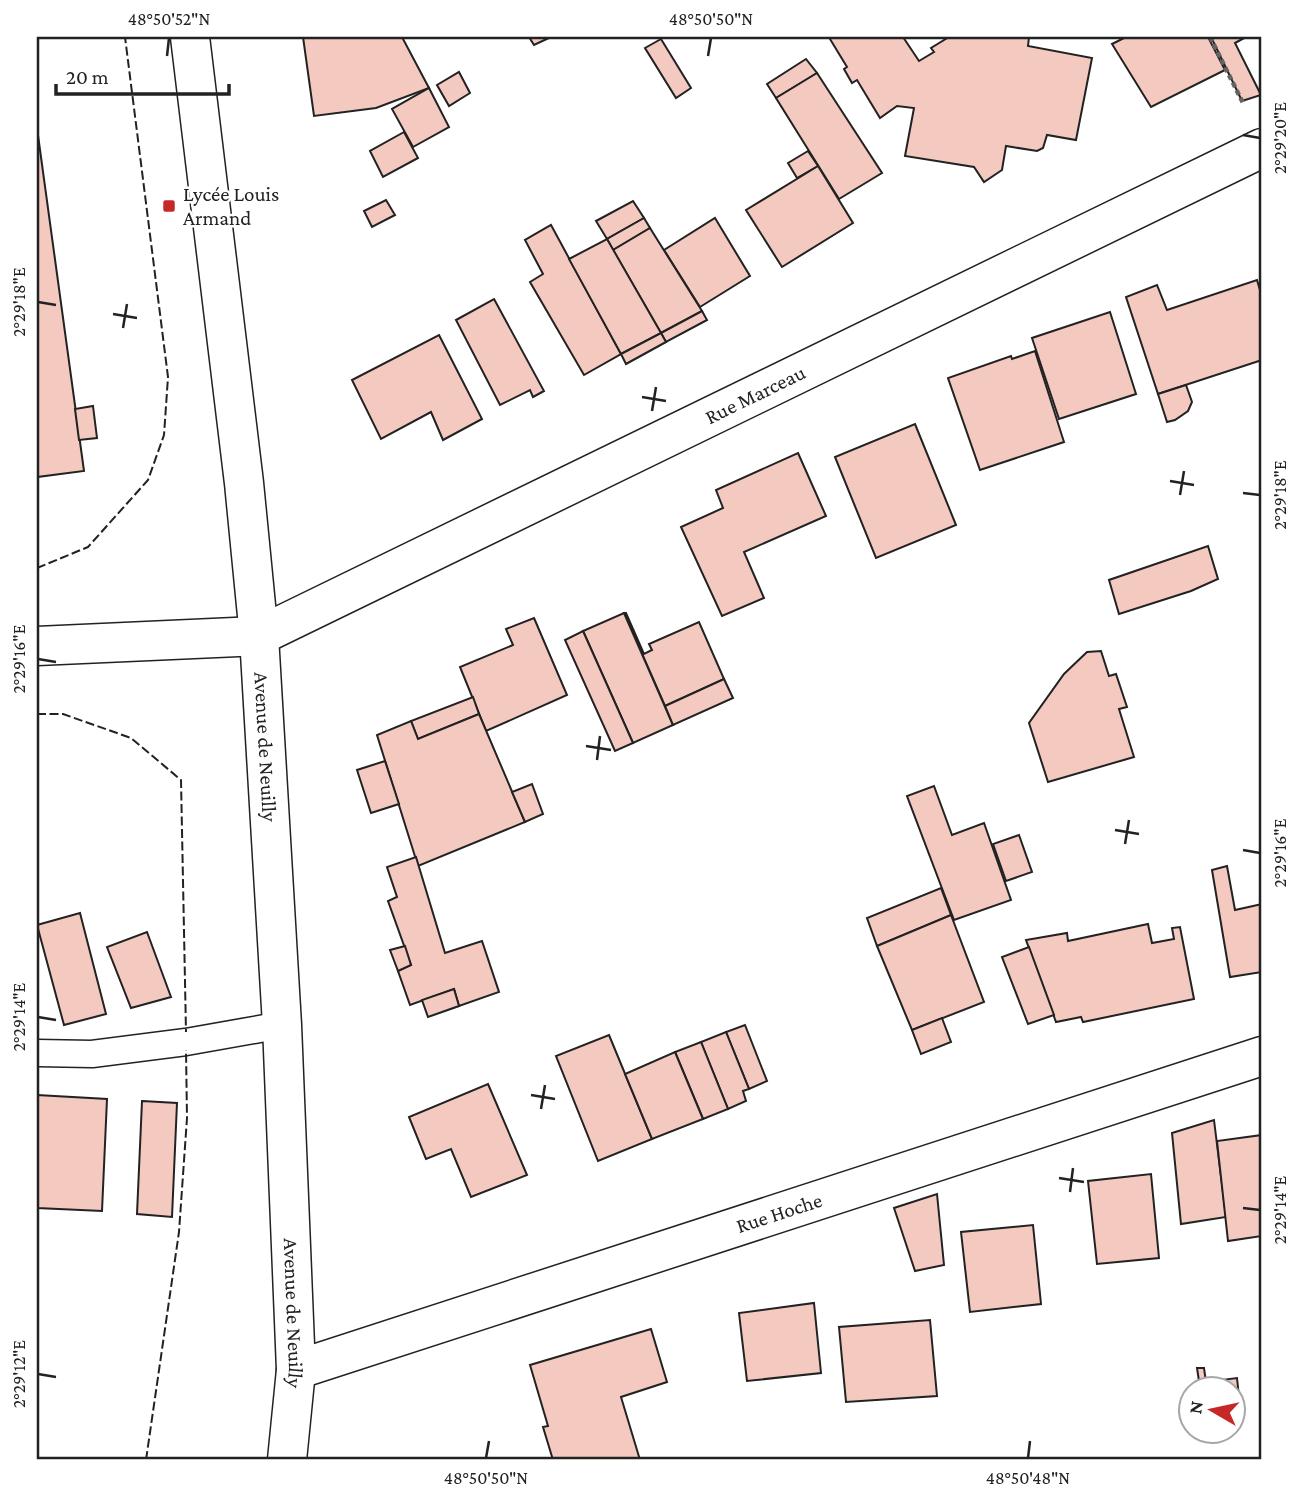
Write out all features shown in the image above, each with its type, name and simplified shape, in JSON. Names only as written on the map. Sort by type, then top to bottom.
[{"type":"street","name":"Avenue de Neuilly","points":[[190,37],[244,483],[259,636],[282,1025],[296,1370],[287,1460]]},
{"type":"street","name":"Rue Marceau","points":[[259,636],[1256,150]]},
{"type":"street","points":[[37,646],[259,636]]},
{"type":"street","name":"Rue Hoche","points":[[296,1370],[1262,1056]]},
{"type":"lane","points":[[37,1053],[92,1054],[282,1025]]},
{"type":"path","points":[[1210,37],[1245,106]]},
{"type":"building","points":[[303,37],[402,37],[429,88],[376,108],[314,116]]},
{"type":"building","points":[[529,37],[551,37],[534,45]]},
{"type":"building","points":[[830,37],[903,37],[919,61],[934,52],[931,48],[949,37],[1029,37],[1028,46],[1092,58],[1076,140],[1047,135],[1043,148],[1037,151],[1006,146],[1002,170],[984,182],[974,167],[905,156],[914,108],[897,106],[880,118],[857,80],[852,83],[844,69],[847,67]]},
{"type":"building","points":[[1126,37],[1208,37],[1225,70],[1151,107],[1112,44]]},
{"type":"building","points":[[1211,37],[1246,37],[1235,43],[1261,95],[1242,101]]},
{"type":"building","points":[[661,39],[691,88],[676,98],[645,48]]},
{"type":"building","points":[[806,59],[817,73],[776,98],[767,84]]},
{"type":"building","points":[[459,72],[470,93],[449,106],[437,85]]},
{"type":"building","points":[[817,73],[882,173],[839,199],[776,98]]},
{"type":"building","points":[[429,88],[449,127],[413,147],[392,109]]},
{"type":"building","points":[[37,128],[84,471],[37,477]]},
{"type":"building","points":[[404,132],[418,158],[383,177],[370,151]]},
{"type":"building","points":[[808,151],[818,166],[797,178],[788,163]]},
{"type":"building","points":[[818,166],[853,223],[782,267],[746,210]]},
{"type":"building","points":[[386,200],[395,215],[372,227],[364,211]]},
{"type":"building","points":[[633,201],[644,218],[607,239],[596,221]]},
{"type":"building","points":[[644,218],[650,228],[613,250],[607,239]]},
{"type":"building","points":[[715,218],[750,276],[700,307],[664,250]]},
{"type":"building","points":[[551,225],[621,354],[584,375],[530,282],[543,274],[525,240]]},
{"type":"building","points":[[650,228],[702,311],[661,333],[613,250]]},
{"type":"building","points":[[607,239],[661,333],[621,354],[569,259]]},
{"type":"building","points":[[1257,280],[1262,297],[1262,360],[1158,394],[1126,297],[1157,285],[1167,310]]},
{"type":"building","points":[[494,299],[544,391],[533,397],[530,390],[500,405],[456,320]]},
{"type":"building","points":[[702,311],[707,320],[666,342],[661,333]]},
{"type":"building","points":[[1110,312],[1136,394],[1059,419],[1032,338]]},
{"type":"building","points":[[661,333],[666,342],[626,364],[621,354]]},
{"type":"building","points":[[439,335],[482,419],[443,440],[431,412],[381,439],[352,380]]},
{"type":"building","points":[[1035,351],[1064,442],[980,470],[948,378],[1011,356],[1012,359]]},
{"type":"building","points":[[1186,385],[1192,402],[1188,411],[1167,422],[1158,394]]},
{"type":"building","points":[[93,406],[97,438],[79,440],[75,409]]},
{"type":"building","points":[[915,424],[956,525],[876,558],[835,457]]},
{"type":"building","points":[[798,453],[826,516],[744,552],[764,598],[722,616],[681,527],[723,508],[716,490]]},
{"type":"building","points":[[1208,546],[1218,579],[1191,591],[1119,614],[1109,580]]},
{"type":"building","points":[[624,613],[644,654],[652,650],[649,644],[699,622],[724,679],[665,706]]},
{"type":"building","points":[[624,613],[673,725],[633,743],[583,631]]},
{"type":"building","points":[[534,618],[567,695],[486,731],[460,667],[513,645],[506,629]]},
{"type":"building","points":[[583,631],[633,743],[615,751],[565,640]]},
{"type":"building","points":[[1101,651],[1109,676],[1116,674],[1127,707],[1119,709],[1134,757],[1048,782],[1029,723],[1064,674],[1087,652]]},
{"type":"building","points":[[724,679],[733,698],[673,725],[665,706]]},
{"type":"building","points":[[473,697],[479,714],[418,739],[411,721]]},
{"type":"building","points":[[479,714],[525,822],[418,866],[377,735],[411,721],[418,739]]},
{"type":"building","points":[[385,761],[399,804],[371,813],[357,770]]},
{"type":"building","points":[[532,784],[543,814],[525,822],[512,792]]},
{"type":"building","points":[[934,786],[952,835],[984,823],[1011,900],[954,920],[907,796]]},
{"type":"building","points":[[1019,835],[1032,872],[1006,881],[993,844]]},
{"type":"building","points":[[416,857],[445,953],[482,941],[499,992],[459,1006],[454,989],[410,1005],[398,971],[411,965],[388,901],[397,897],[387,867]]},
{"type":"building","points":[[1227,866],[1235,910],[1262,904],[1262,972],[1230,977],[1212,870]]},
{"type":"building","points":[[941,888],[951,915],[877,946],[867,918]]},
{"type":"building","points":[[80,913],[106,1014],[64,1025],[37,925]]},
{"type":"building","points":[[951,915],[984,1002],[912,1030],[877,946]]},
{"type":"building","points":[[1148,924],[1152,943],[1174,939],[1172,928],[1180,927],[1194,999],[1083,1022],[1081,1017],[1056,1022],[1026,940],[1067,933],[1068,941]]},
{"type":"building","points":[[147,932],[171,997],[131,1008],[107,947]]},
{"type":"building","points":[[405,946],[411,965],[398,971],[390,950]]},
{"type":"building","points":[[1029,947],[1054,1015],[1028,1024],[1002,957]]},
{"type":"building","points":[[454,989],[459,1006],[428,1017],[422,1000]]},
{"type":"building","points":[[942,1018],[951,1042],[921,1054],[912,1030]]},
{"type":"building","points":[[745,1025],[767,1081],[749,1089],[726,1032]]},
{"type":"building","points":[[726,1032],[749,1089],[743,1091],[746,1101],[728,1109],[701,1042]]},
{"type":"building","points":[[609,1035],[652,1139],[598,1161],[556,1056]]},
{"type":"building","points":[[701,1042],[728,1109],[703,1119],[675,1052]]},
{"type":"building","points":[[675,1052],[703,1119],[652,1139],[625,1074]]},
{"type":"building","points":[[488,1084],[527,1175],[471,1197],[451,1149],[426,1159],[409,1117]]},
{"type":"building","points":[[37,1095],[107,1099],[102,1211],[37,1208]]},
{"type":"building","points":[[142,1101],[177,1103],[172,1217],[137,1214]]},
{"type":"building","points":[[1214,1120],[1226,1217],[1181,1224],[1172,1133]]},
{"type":"building","points":[[1262,1135],[1262,1236],[1228,1241],[1217,1141]]},
{"type":"building","points":[[1151,1174],[1159,1258],[1097,1264],[1088,1181]]},
{"type":"building","points":[[937,1194],[944,1265],[915,1271],[894,1208]]},
{"type":"building","points":[[1033,1225],[1041,1304],[970,1312],[961,1232]]},
{"type":"building","points":[[814,1303],[821,1373],[747,1381],[739,1313]]},
{"type":"building","points":[[930,1320],[937,1396],[846,1402],[839,1327]]},
{"type":"building","points":[[651,1329],[667,1382],[621,1397],[640,1460],[553,1460],[543,1427],[548,1426],[530,1365]]},
{"type":"building","points":[[1197,1368],[1204,1368],[1205,1374],[1198,1374]]},
{"type":"fence","points":[[37,568],[88,547],[148,480],[164,435],[168,377],[125,37]]},
{"type":"fence","points":[[37,714],[63,714],[131,738],[181,780],[186,1032]]},
{"type":"fence","points":[[146,1460],[179,1232],[187,1118],[186,1050]]},
{"type":"place","name":"Lycée Louis Armand","points":[[169,206]]}]
